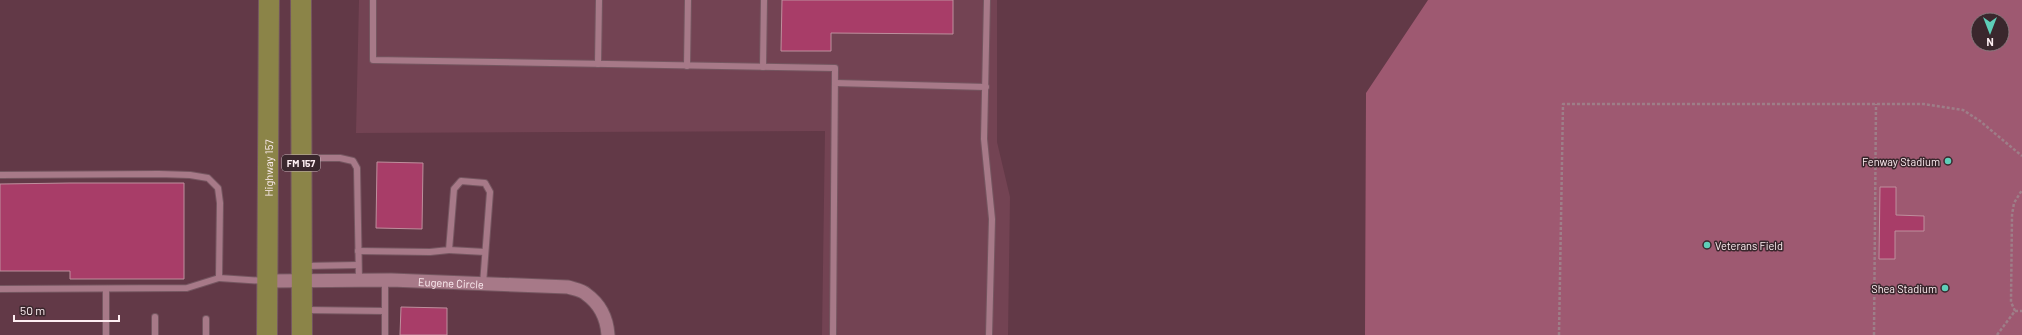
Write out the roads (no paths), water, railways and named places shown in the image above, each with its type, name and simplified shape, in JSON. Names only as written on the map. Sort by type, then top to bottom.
[{"type":"main road","name":"Highway 157","points":[[266,335],[269,0]]},
{"type":"main road","name":"FM 157","points":[[301,0],[302,335]]},
{"type":"street","name":"Eugene Circle","points":[[267,281],[302,274],[359,280],[568,288],[586,293],[595,303],[607,321],[608,335]]},
{"type":"lane","points":[[373,0],[373,60],[835,68],[833,335]]},
{"type":"lane","points":[[598,64],[599,0]]},
{"type":"lane","points":[[687,66],[688,0]]},
{"type":"lane","points":[[763,67],[764,0]]},
{"type":"lane","points":[[987,0],[984,140],[992,219],[990,335]]},
{"type":"lane","points":[[835,83],[986,87]]},
{"type":"lane","points":[[301,158],[340,158],[353,161],[357,168],[359,280]]},
{"type":"lane","points":[[0,175],[160,174],[190,175],[208,178],[218,188],[220,203],[219,278]]},
{"type":"lane","points":[[449,250],[454,189],[462,181],[485,183],[490,192],[483,284]]},
{"type":"lane","points":[[358,251],[430,252],[449,250],[485,252]]},
{"type":"lane","points":[[302,274],[358,265]]},
{"type":"lane","points":[[0,289],[187,288],[219,278],[267,281]]},
{"type":"lane","points":[[385,280],[385,335]]},
{"type":"lane","points":[[106,289],[106,335]]},
{"type":"lane","points":[[302,310],[385,311]]},
{"type":"lane","points":[[155,317],[155,335]]},
{"type":"lane","points":[[206,319],[206,335]]},
{"type":"place","name":"Fenway Stadium","points":[[1948,161]]},
{"type":"place","name":"Veterans Field","points":[[1707,245]]},
{"type":"place","name":"Shea Stadium","points":[[1945,288]]}]
